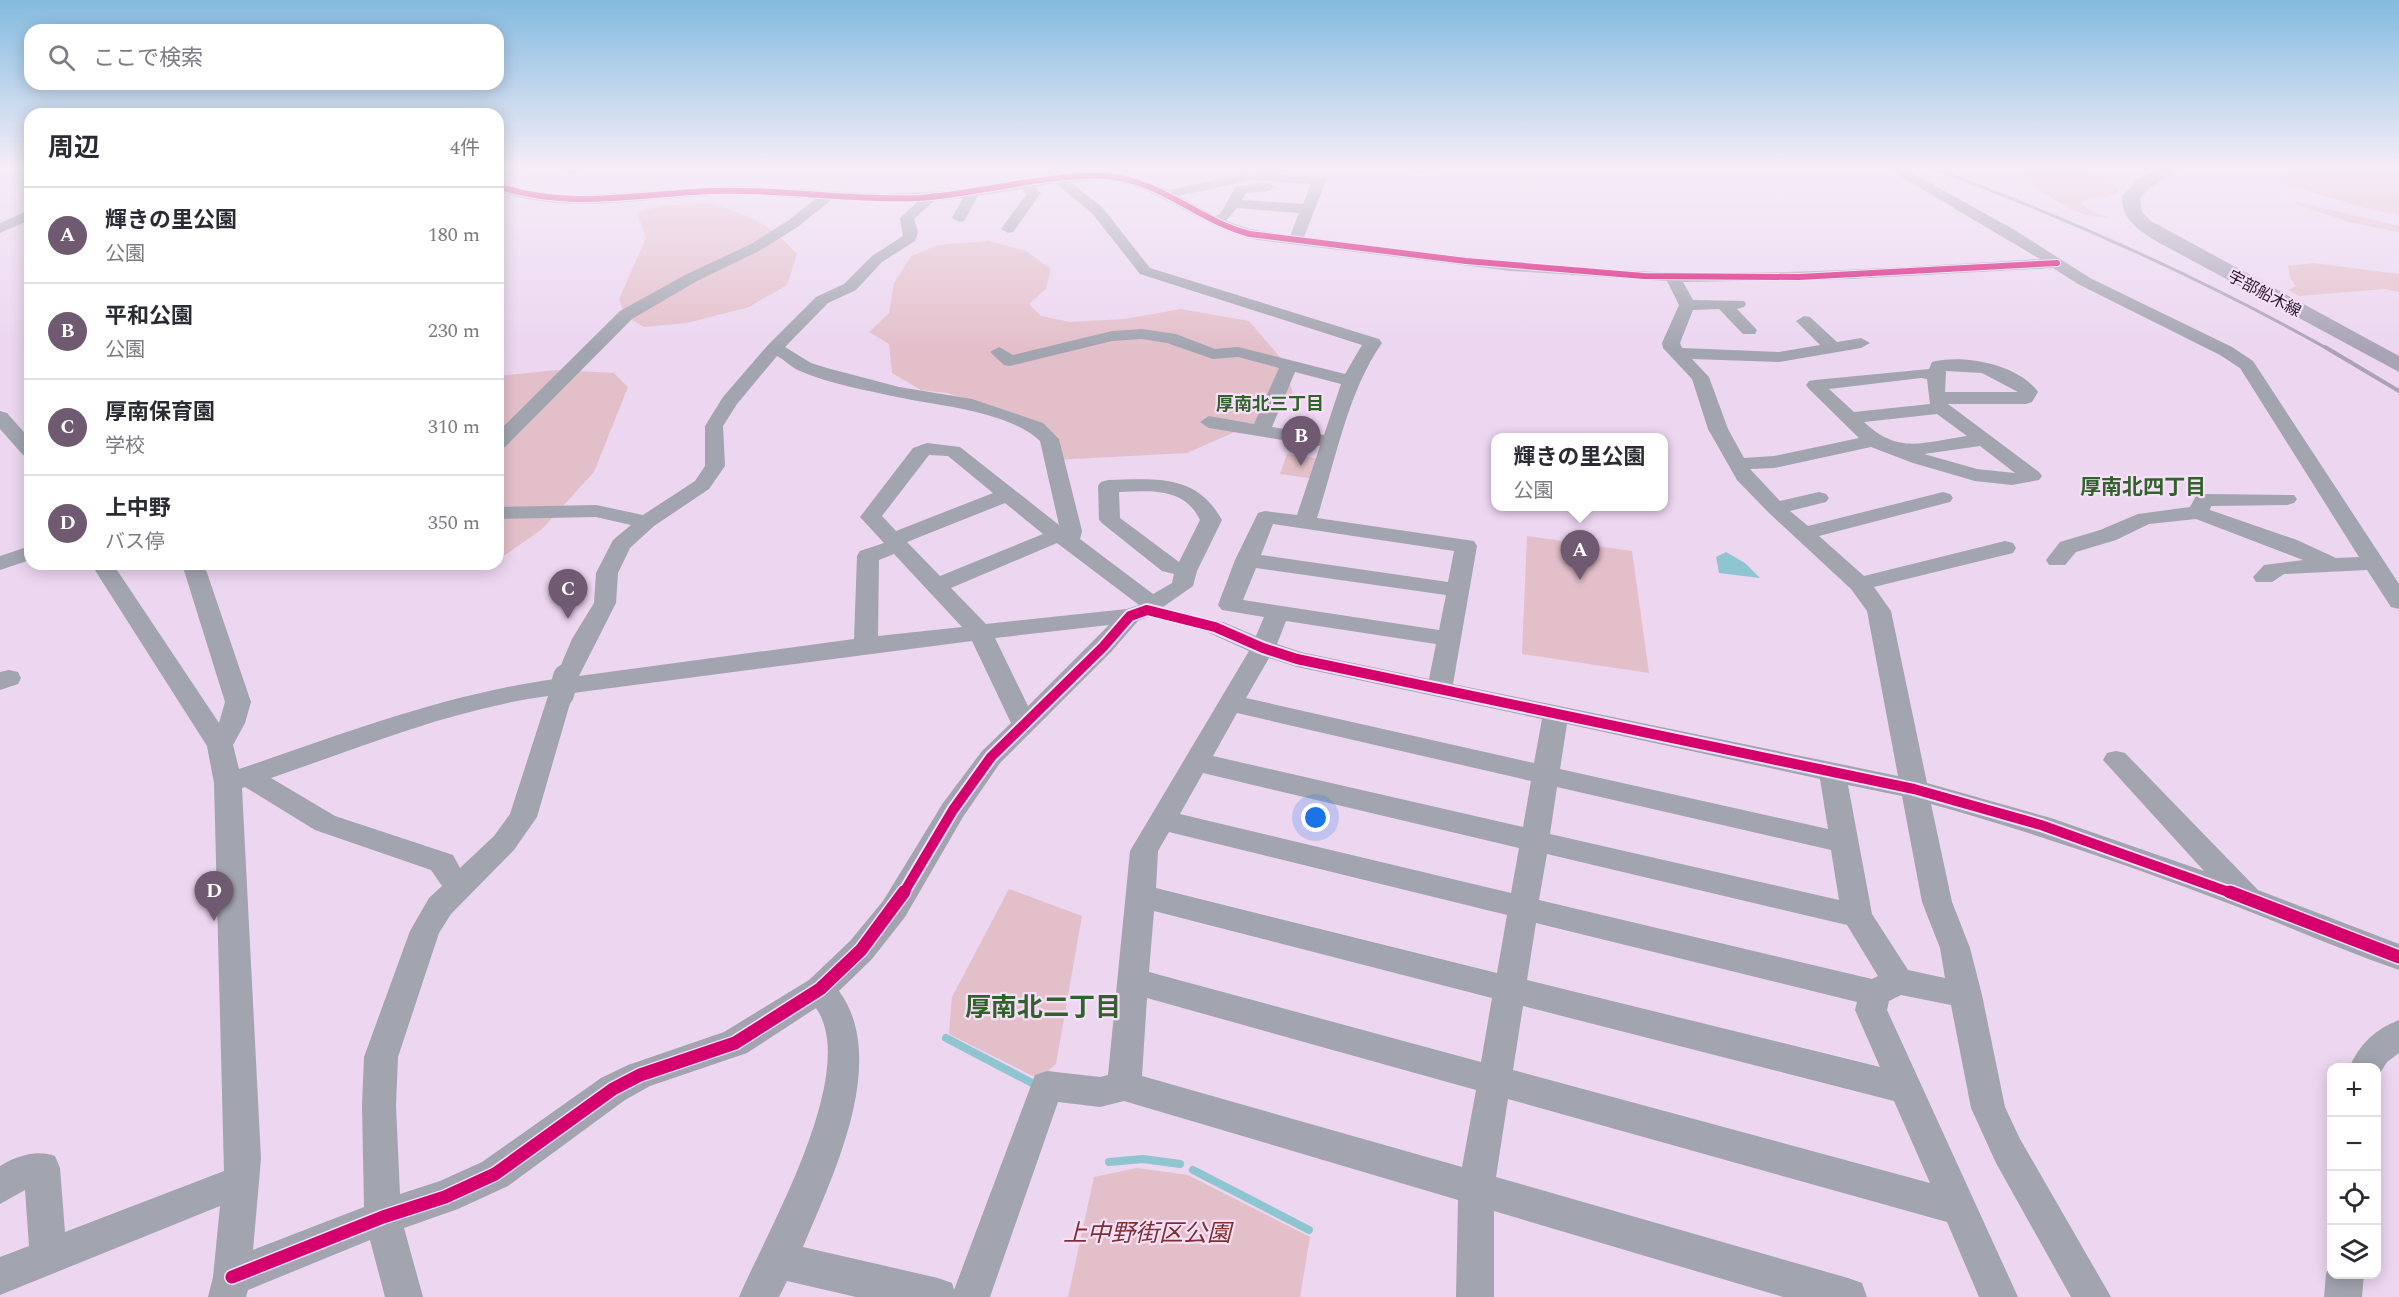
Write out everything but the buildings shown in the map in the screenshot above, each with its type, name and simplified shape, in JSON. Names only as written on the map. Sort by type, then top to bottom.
[{"type":"main road","name":"宇部船木線","points":[[2151,228],[2174,243],[2399,365]]},
{"type":"street","points":[[504,437],[626,315],[691,278],[756,248],[787,228]]},
{"type":"street","points":[[404,1297],[383,1217],[379,1106],[381,1057],[425,931],[440,906],[504,843],[523,817],[563,685],[584,639],[605,603],[607,573],[621,545],[648,522],[690,495],[710,475],[717,456],[714,426],[730,401],[774,349],[822,300],[850,287],[877,259],[909,238],[910,228]]},
{"type":"street","points":[[1111,228],[1145,271],[1372,343],[1362,357],[1351,381],[1305,523]]},
{"type":"street","points":[[1230,228],[1241,232],[1295,241],[1489,263],[1672,276],[1870,274],[2056,263]]},
{"type":"street","points":[[1295,241],[1300,228]]},
{"type":"street","points":[[1998,228],[2119,299],[2226,351],[2247,365],[2399,602]]},
{"type":"street","points":[[1672,276],[1687,305]]},
{"type":"street","points":[[1687,305],[1731,305],[1749,330]]},
{"type":"street","points":[[1687,305],[1671,343],[1672,348],[1700,377],[1718,429],[1737,464],[1775,508],[1859,584],[1873,599],[1879,610],[1936,902],[1955,948],[1988,1107],[2008,1151],[2092,1297]]},
{"type":"street","points":[[1804,321],[1834,348]]},
{"type":"street","points":[[999,352],[1010,361],[1112,336],[1142,334],[1170,338],[1213,354],[1238,352],[1351,381]]},
{"type":"street","points":[[1679,353],[1779,357],[1861,343]]},
{"type":"street","points":[[774,349],[785,353],[805,367],[821,372],[899,392],[965,403],[1036,427],[1049,439],[1071,531],[1063,538],[936,586]]},
{"type":"street","points":[[1849,418],[1939,403],[2026,398],[2030,392],[2000,371],[1975,364],[1938,366],[1936,375],[1939,403],[2032,476],[2006,479],[1975,475],[1873,441],[1815,386],[1922,374],[1936,375]]},
{"type":"street","points":[[1261,430],[1289,365]]},
{"type":"street","points":[[0,417],[24,443]]},
{"type":"street","points":[[1209,422],[1331,442]]},
{"type":"street","points":[[1899,451],[1984,440]]},
{"type":"street","points":[[1737,464],[1774,462],[1873,441]]},
{"type":"street","points":[[1025,726],[980,632],[871,517],[920,452],[927,449],[952,451],[1063,538],[1143,610]]},
{"type":"street","points":[[230,1287],[383,1217],[445,1197],[495,1174],[613,1089],[640,1075],[735,1044],[820,989],[861,950],[894,909],[953,810],[991,757],[1143,610],[1182,586],[1186,571],[1211,520],[1206,505],[1174,486],[1108,486],[1110,520],[1170,566],[1186,571]]},
{"type":"street","points":[[866,645],[868,556],[1008,495]]},
{"type":"street","points":[[1775,508],[1819,498]]},
{"type":"street","points":[[1803,534],[1942,498]]},
{"type":"street","points":[[2198,513],[2203,500],[2288,499]]},
{"type":"street","points":[[504,513],[596,511],[648,522]]},
{"type":"street","points":[[2057,560],[2068,548],[2108,535],[2145,518],[2198,513],[2289,545],[2333,565]]},
{"type":"street","points":[[1440,688],[1450,639],[1466,546],[1265,517],[1230,605],[1450,639]]},
{"type":"street","points":[[1859,584],[2005,548]]},
{"type":"street","points":[[0,563],[24,555]]},
{"type":"street","points":[[1246,560],[1458,590]]},
{"type":"street","points":[[2264,577],[2272,570],[2284,567],[2374,563]]},
{"type":"street","points":[[106,570],[220,745],[239,780],[243,1159],[230,1287]]},
{"type":"street","points":[[195,570],[238,702],[232,723],[220,745]]},
{"type":"street","points":[[239,780],[433,713],[504,694],[1143,610],[1215,627],[1263,648],[1297,659],[1914,789],[2041,825],[2249,899],[2349,940],[2399,957]]},
{"type":"street","points":[[1124,1086],[1144,851],[1263,648],[1278,612]]},
{"type":"street","points":[[1229,703],[1845,843]]},
{"type":"street","points":[[1475,1297],[1476,1188],[1556,713]]},
{"type":"street","points":[[2116,760],[2249,899]]},
{"type":"street","points":[[1197,762],[1535,839],[1857,916]]},
{"type":"street","points":[[1832,771],[1857,916],[1886,987]]},
{"type":"street","points":[[239,780],[325,824],[444,862],[446,872],[459,886]]},
{"type":"street","points":[[1161,820],[1522,907],[1886,987],[1966,995]]},
{"type":"street","points":[[1141,896],[1906,1089]]},
{"type":"street","points":[[1133,981],[1958,1208]]},
{"type":"street","points":[[1886,987],[1871,1010],[1999,1297]]},
{"type":"street","points":[[758,1297],[778,1260],[830,1129],[841,1092],[844,1053],[839,1018],[820,989]]},
{"type":"street","points":[[2369,1063],[2375,1052],[2399,1034]]},
{"type":"street","points":[[971,1297],[1047,1086],[1100,1092],[1124,1086],[1848,1297]]},
{"type":"street","points":[[0,1187],[19,1174],[42,1168],[48,1257]]},
{"type":"street","points":[[0,1276],[241,1181]]},
{"type":"street","points":[[778,1260],[938,1297]]},
{"type":"street","points":[[2343,1297],[2345,1279]]},
{"type":"green space","points":[[642,228],[768,228],[797,254],[787,285],[749,307],[687,323],[644,327],[625,316],[619,299],[646,238]]},
{"type":"green space","points":[[2377,228],[2399,228],[2399,232]]},
{"type":"green space","points":[[989,241],[1026,251],[1051,269],[1046,289],[1029,304],[1041,316],[1070,322],[1124,319],[1181,309],[1249,321],[1284,362],[1293,394],[1269,417],[1187,453],[1054,460],[1053,442],[998,410],[947,393],[921,390],[892,373],[889,344],[869,332],[889,313],[894,283],[911,256],[938,245]]},
{"type":"green space","points":[[2314,263],[2399,274],[2399,292],[2386,289],[2299,296],[2288,290],[2296,286],[2290,278],[2288,266]]},
{"type":"green space","points":[[558,370],[614,373],[628,387],[594,472],[542,529],[504,556],[504,375]]},
{"type":"green space","points":[[1287,454],[1321,459],[1315,479],[1280,474]]},
{"type":"green space","points":[[1527,536],[1632,551],[1649,673],[1522,654]]},
{"type":"green space","points":[[1009,889],[1082,916],[1056,1064],[1039,1079],[949,1034],[952,997]]},
{"type":"green space","name":"上中野街区公園","points":[[1137,1168],[1188,1175],[1310,1237],[1300,1297],[1068,1297],[1094,1177]]},
{"type":"shaded area","points":[[1726,552],[1745,563],[1760,578],[1719,573],[1716,557]]},
{"type":"waterway","points":[[946,1038],[1034,1084]]},
{"type":"waterway","points":[[1109,1162],[1143,1159],[1180,1164]]},
{"type":"waterway","points":[[1193,1170],[1309,1230]]},
{"type":"railway","points":[[2081,228],[2231,297],[2328,349]]},
{"type":"railway","points":[[2325,347],[2399,391]]},
{"type":"cycle path","points":[[1229,228],[1250,234],[1378,251],[1511,266],[1644,276],[1747,278],[1851,275],[2057,263]]},
{"type":"cycle path","points":[[232,1277],[383,1217],[445,1197],[495,1174],[613,1089],[640,1075],[735,1043],[820,989],[861,950],[894,909],[953,810],[991,757],[1103,647],[1130,616],[1147,610],[1215,627],[1263,648],[1297,659],[1914,789],[2041,825],[2249,899],[2349,940],[2399,957]]},
{"type":"place","name":"平和公園","points":[[1301,466]]},
{"type":"place","name":"輝きの里公園","points":[[1580,580]]},
{"type":"place","name":"厚南保育園","points":[[568,619]]},
{"type":"place","name":"上中野","points":[[214,921]]},
{"type":"district","name":"厚南北三丁目","points":[[1270,404]]},
{"type":"district","name":"厚南北四丁目","points":[[2143,487]]},
{"type":"district","name":"厚南北二丁目","points":[[1043,1007]]}]
